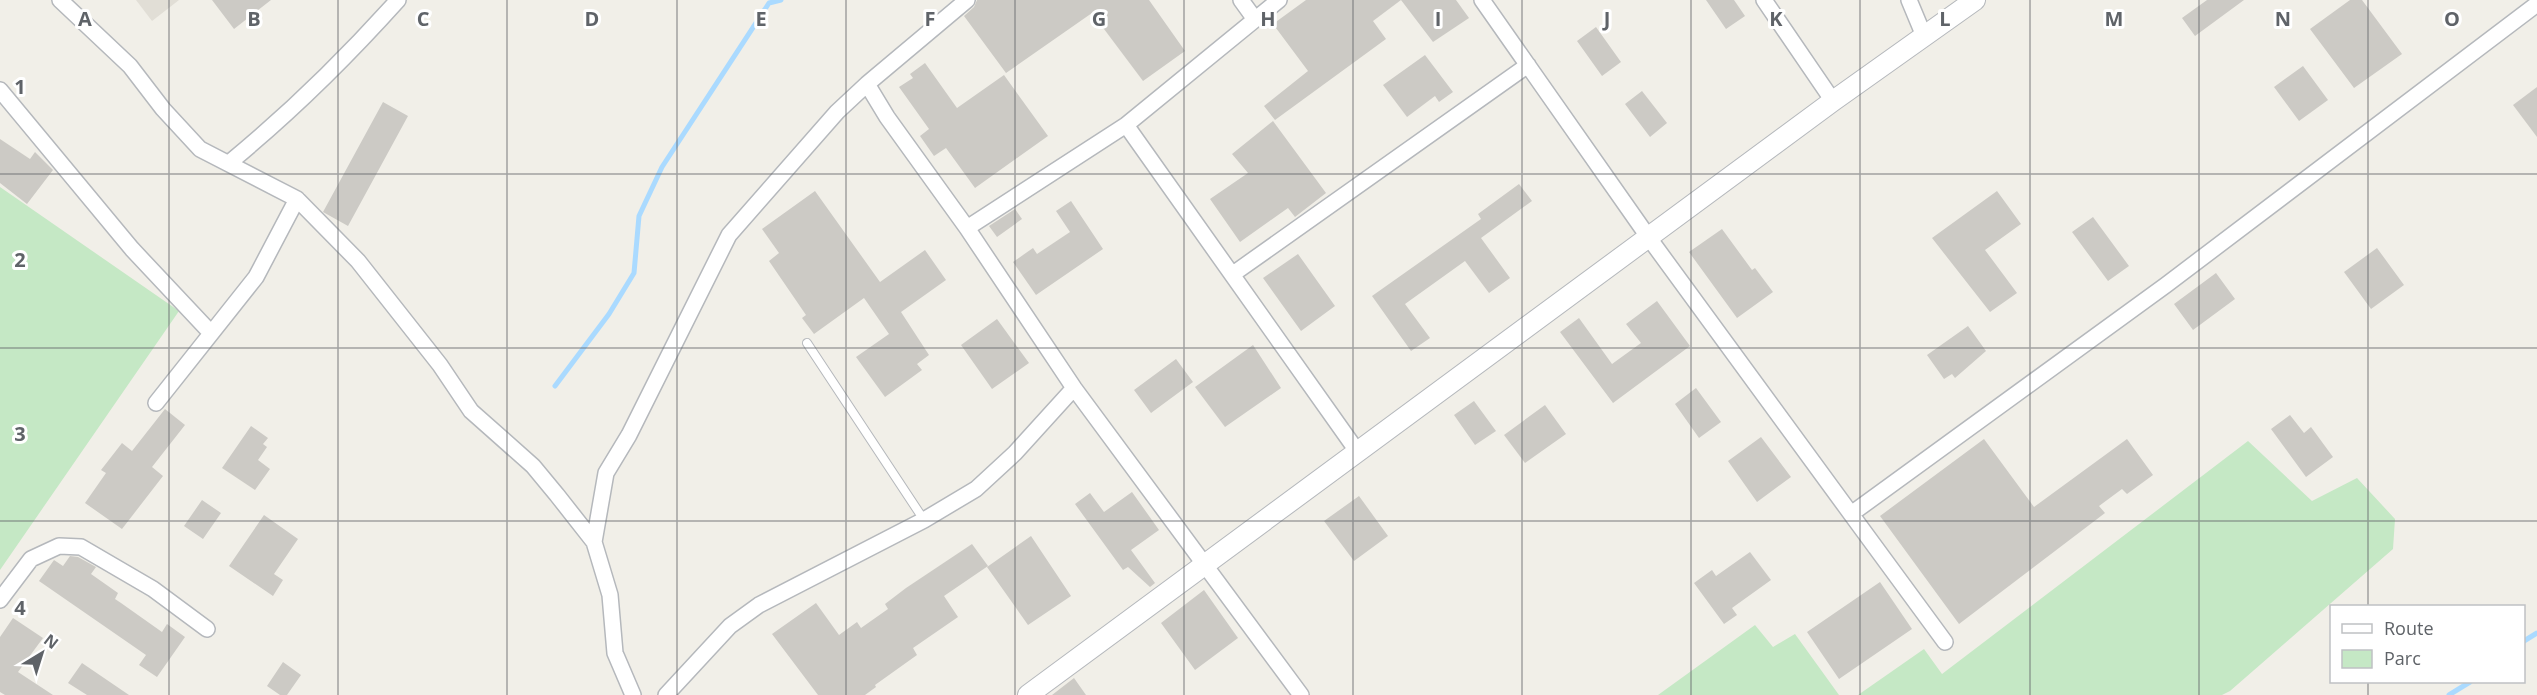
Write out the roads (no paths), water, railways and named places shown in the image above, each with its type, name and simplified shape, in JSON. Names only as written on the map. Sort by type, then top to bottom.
[{"type":"street","points":[[60,0],[130,66],[188,138],[208,155],[229,163],[297,199],[358,261],[440,365],[471,411],[533,466],[594,542],[610,595],[615,653],[633,695]]},
{"type":"street","points":[[229,163],[294,108],[351,52],[398,0]]},
{"type":"street","points":[[594,542],[606,473],[629,435],[729,235],[837,112],[967,0]]},
{"type":"street","points":[[1241,0],[1254,18]]},
{"type":"street","points":[[966,228],[1126,125],[1254,18],[1279,0]]},
{"type":"street","points":[[1482,0],[1649,238],[1945,642]]},
{"type":"street","points":[[1764,0],[1833,101]]},
{"type":"street","points":[[1909,0],[1924,36]]},
{"type":"street","points":[[1028,695],[1833,101],[1975,0]]},
{"type":"street","points":[[1851,514],[2148,298],[2537,4]]},
{"type":"street","points":[[1233,274],[1528,65]]},
{"type":"street","points":[[867,84],[887,117],[966,228],[1074,388],[1202,565],[1301,695]]},
{"type":"street","points":[[0,90],[132,249],[210,332]]},
{"type":"street","points":[[1126,125],[1357,451]]},
{"type":"street","points":[[156,404],[180,375],[210,332],[256,277],[297,199]]},
{"type":"street","points":[[666,695],[730,626],[759,605],[859,551],[924,520],[976,489],[1015,453],[1074,388]]},
{"type":"street","points":[[0,600],[31,559],[59,546],[81,547],[153,589],[207,629]]},
{"type":"lane","points":[[807,343],[924,520]]},
{"type":"waterway","points":[[555,386],[609,314],[634,273],[639,216],[662,167],[769,3],[781,0]]},
{"type":"waterway","points":[[2525,640],[2537,633]]},
{"type":"waterway","points":[[2449,695],[2468,683]]}]
